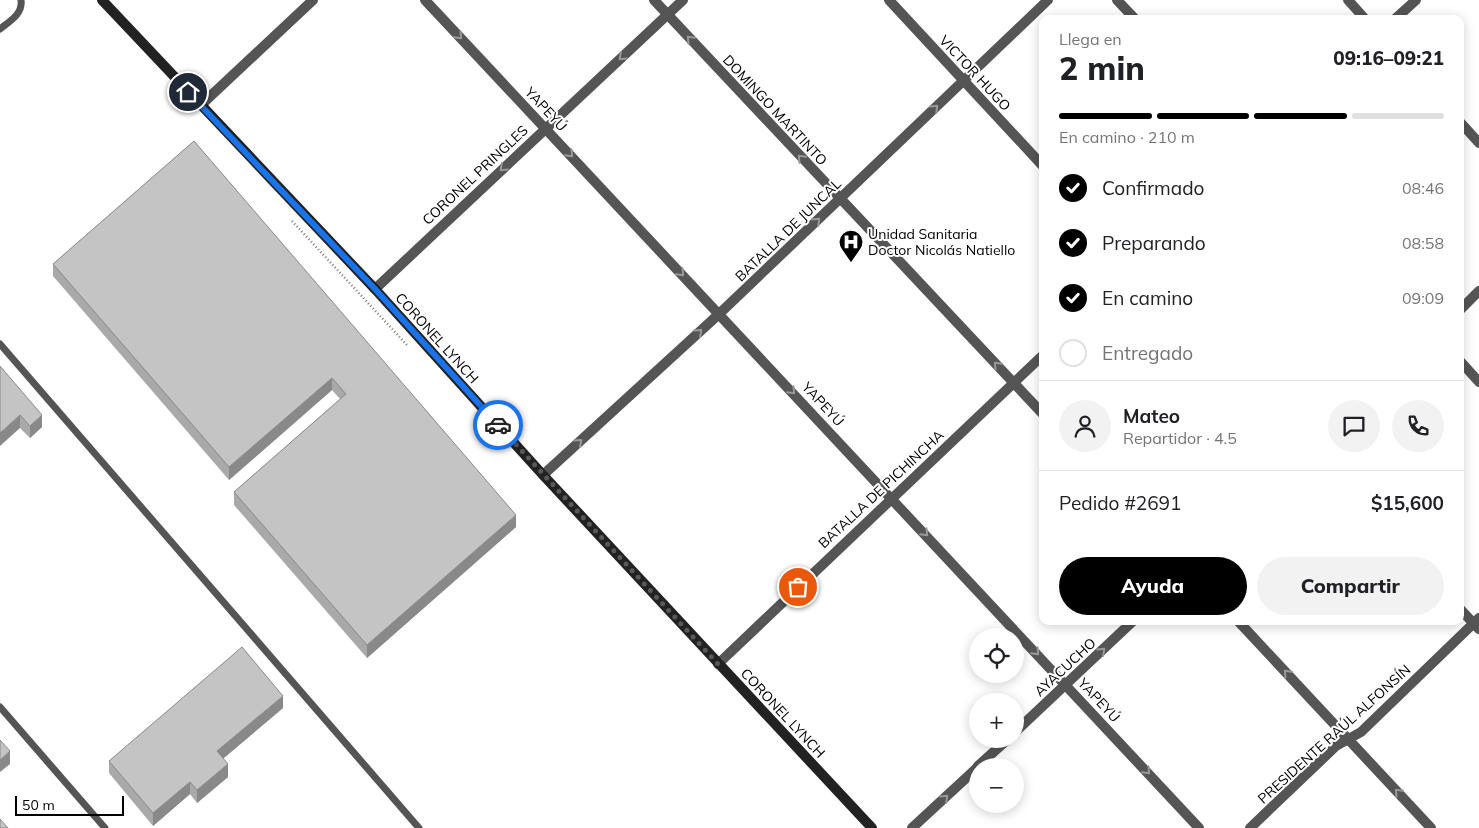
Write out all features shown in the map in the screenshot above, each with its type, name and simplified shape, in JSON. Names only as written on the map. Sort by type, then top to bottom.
[{"type":"main road","name":"CORONEL LYNCH","points":[[102,0],[375,289],[543,475],[872,828]]},
{"type":"street","points":[[201,105],[313,0]]},
{"type":"street","name":"YAPEYÚ","points":[[425,0],[1199,828]]},
{"type":"street","name":"DOMINGO MARTINTO","points":[[654,0],[1039,410]]},
{"type":"street","name":"CORONEL PRINGLES","points":[[375,289],[683,0]]},
{"type":"street","name":"VICTOR HUGO","points":[[889,0],[1039,162]]},
{"type":"street","name":"BATALLA DE JUNCAL","points":[[543,475],[719,314],[1048,0]]},
{"type":"street","points":[[1117,0],[1131,15]]},
{"type":"street","points":[[1348,0],[1361,15]]},
{"type":"street","points":[[1399,15],[1416,0]]},
{"type":"street","points":[[1464,126],[1479,143]]},
{"type":"street","points":[[1464,306],[1479,291]]},
{"type":"street","name":"BATALLA DE PICHINCHA","points":[[718,664],[1039,359]]},
{"type":"street","points":[[1464,365],[1479,382]]},
{"type":"street","points":[[1464,613],[1477,624]]},
{"type":"street","name":"PRESIDENTE RAÚL ALFONSÍN","points":[[1250,828],[1336,746],[1360,732],[1477,624]]},
{"type":"street","name":"AYACUCHO","points":[[1024,724],[1129,625]]},
{"type":"street","points":[[1242,625],[1431,828]]},
{"type":"street","points":[[988,758],[998,748]]},
{"type":"street","points":[[912,828],[969,775]]},
{"type":"lane","points":[[0,29],[19,13],[22,8],[21,0]]},
{"type":"lane","points":[[0,344],[420,828]]},
{"type":"lane","points":[[0,707],[105,828]]},
{"type":"building","points":[[194,141],[516,515],[367,645],[234,492],[346,394],[332,378],[229,467],[53,264]]},
{"type":"building","points":[[0,366],[42,415],[30,426],[20,415],[0,433]]},
{"type":"building","points":[[242,647],[283,696],[217,751],[228,764],[197,790],[190,782],[153,813],[109,761]]},
{"type":"building","points":[[0,740],[10,751],[0,760]]},
{"type":"building","points":[[0,819],[8,828],[0,828]]},
{"type":"way so far","points":[[498,425],[718,664],[798,587]]},
{"type":"place","name":"Unidad Sanitaria Doctor Nicolás Natiello","points":[[851,263]]},
{"type":"route","points":[[188,92],[375,289],[498,425]]}]
